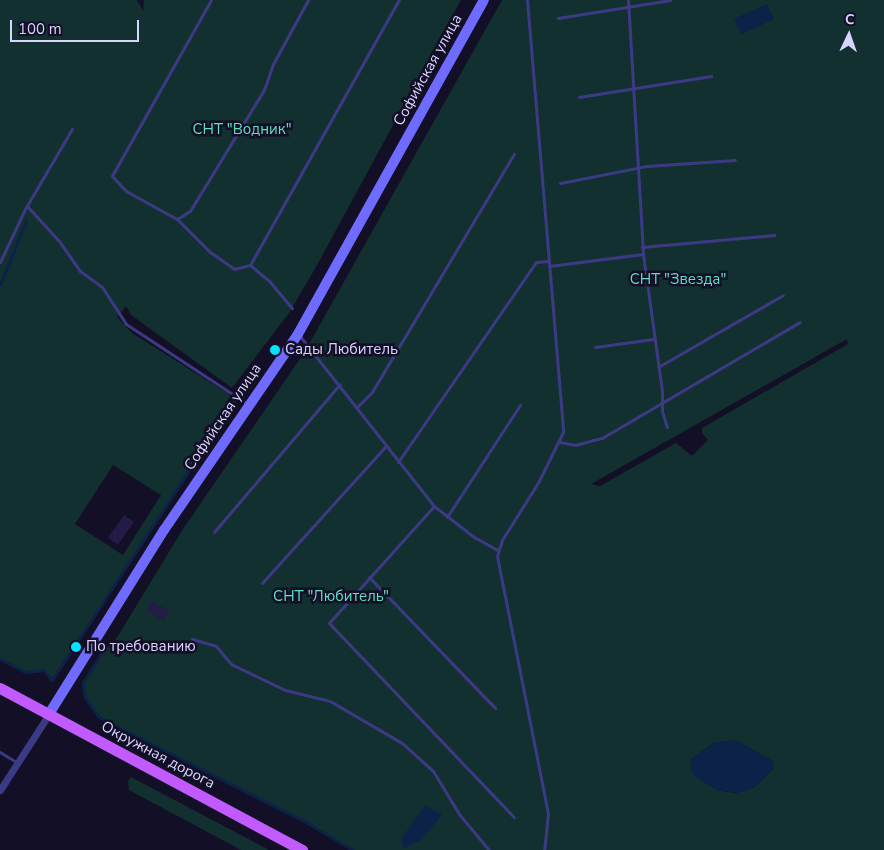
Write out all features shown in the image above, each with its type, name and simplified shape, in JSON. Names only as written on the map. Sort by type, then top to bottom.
[{"type":"main road","name":"Софийская улица","points":[[49,714],[164,530],[298,334],[484,0]]},
{"type":"main road","name":"Окружная дорога","points":[[0,688],[302,850]]},
{"type":"street","points":[[0,790],[16,762],[49,714]]},
{"type":"lane","points":[[211,0],[112,176],[126,191],[177,219],[210,252],[234,269],[250,265],[399,0]]},
{"type":"lane","points":[[177,219],[190,211],[264,90],[273,64],[308,0]]},
{"type":"lane","points":[[527,0],[563,422],[560,442],[498,550],[497,571],[548,814],[544,850]]},
{"type":"lane","points":[[628,0],[642,247],[661,401],[667,427]]},
{"type":"lane","points":[[558,18],[672,0]]},
{"type":"lane","points":[[579,97],[711,76]]},
{"type":"lane","points":[[0,262],[27,206],[72,129]]},
{"type":"lane","points":[[358,406],[372,392],[514,154]]},
{"type":"lane","points":[[560,183],[638,170],[647,166],[735,160]]},
{"type":"lane","points":[[27,206],[59,241],[75,266],[102,288],[126,324],[249,406]]},
{"type":"lane","points":[[642,247],[774,235]]},
{"type":"lane","points":[[549,266],[643,254]]},
{"type":"lane","points":[[398,462],[536,262],[549,260]]},
{"type":"lane","points":[[250,265],[270,282],[292,308]]},
{"type":"lane","points":[[658,367],[783,295]]},
{"type":"lane","points":[[560,442],[575,445],[590,442],[800,322]]},
{"type":"lane","points":[[298,334],[358,406],[385,447],[434,506],[447,517],[498,550]]},
{"type":"lane","points":[[595,347],[653,339]]},
{"type":"lane","points":[[214,532],[340,384]]},
{"type":"lane","points":[[447,517],[520,404]]},
{"type":"lane","points":[[262,583],[385,447]]},
{"type":"lane","points":[[434,506],[329,623],[514,817]]},
{"type":"lane","points":[[369,577],[495,708]]},
{"type":"lane","points":[[192,638],[216,646],[231,664],[285,690],[330,701],[402,743],[432,771],[459,814],[489,850]]},
{"type":"lane","points":[[0,752],[16,762]]},
{"type":"green space","name":"СНТ \"Водник\"","points":[[0,0],[137,0],[143,11],[144,0],[461,0],[316,267],[289,313],[232,388],[131,315],[126,306],[117,317],[132,333],[229,394],[234,402],[52,680],[44,670],[26,672],[0,659]],"holes":[[[113,465],[161,495],[123,555],[75,524]]]},
{"type":"green space","points":[[502,0],[884,0],[884,850],[353,850],[308,823],[107,722],[93,710],[85,697],[83,684],[89,671],[107,645],[111,645],[118,636],[181,532],[304,353]],"holes":[[[847,339],[848,344],[702,428],[702,433],[708,440],[692,456],[676,443],[600,486],[591,484]],[[715,742],[764,756],[774,762],[772,770],[755,787],[736,793],[716,790],[690,760]]]},
{"type":"green space","points":[[131,777],[269,850],[241,850],[129,790],[128,781]]},
{"type":"water","points":[[767,4],[774,20],[741,34],[734,19]]},
{"type":"water","points":[[736,740],[774,762],[772,770],[755,787],[737,793],[716,790],[692,774],[690,760],[715,742]]},
{"type":"water","points":[[425,805],[442,815],[421,840],[403,849],[402,838]]},
{"type":"building","points":[[124,515],[134,522],[118,545],[108,538]]},
{"type":"building","points":[[152,601],[169,611],[164,621],[146,611]]},
{"type":"waterway","points":[[0,285],[26,221]]},
{"type":"waterway","points":[[0,659],[26,672],[44,670],[52,680],[234,402],[253,366]]},
{"type":"waterway","points":[[107,645],[83,684],[85,697],[99,717],[308,823],[353,850]]},
{"type":"place","name":"Сады Любитель","points":[[275,350]]},
{"type":"place","name":"По требованию","points":[[76,647]]},
{"type":"park label","name":"СНТ \"Звезда\"","points":[[678,280]]},
{"type":"park label","name":"СНТ \"Любитель\"","points":[[331,597]]}]
